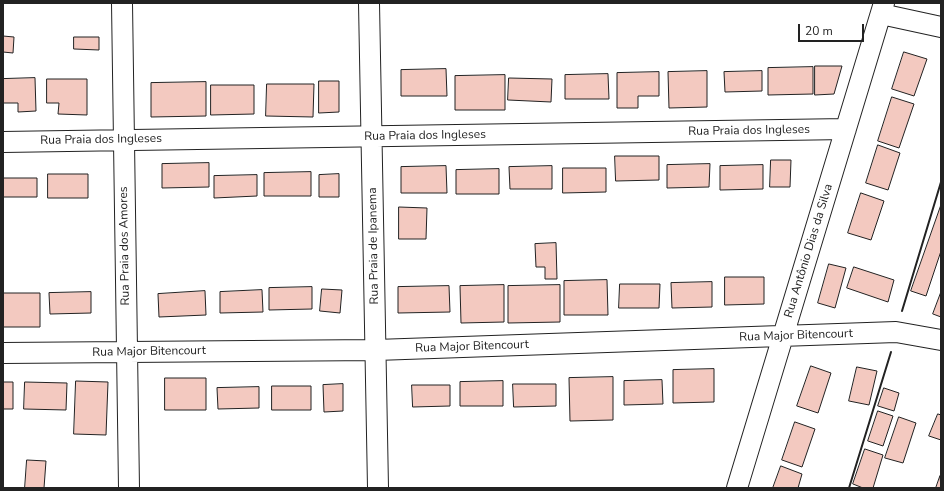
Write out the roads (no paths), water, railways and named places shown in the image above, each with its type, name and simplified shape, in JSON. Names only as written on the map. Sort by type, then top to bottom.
[{"type":"street","name":"Rua Praia dos Amores","points":[[122,3],[129,488]]},
{"type":"street","name":"Rua Praia de Ipanema","points":[[369,3],[378,488]]},
{"type":"street","points":[[883,9],[941,27]]},
{"type":"street","name":"Rua Antônio Dias da Silva","points":[[738,488],[883,9]]},
{"type":"street","name":"Rua Praia dos Ingleses","points":[[3,142],[846,129]]},
{"type":"street","name":"Rua Major Bitencourt","points":[[3,353],[376,350],[896,332],[941,340]]}]
